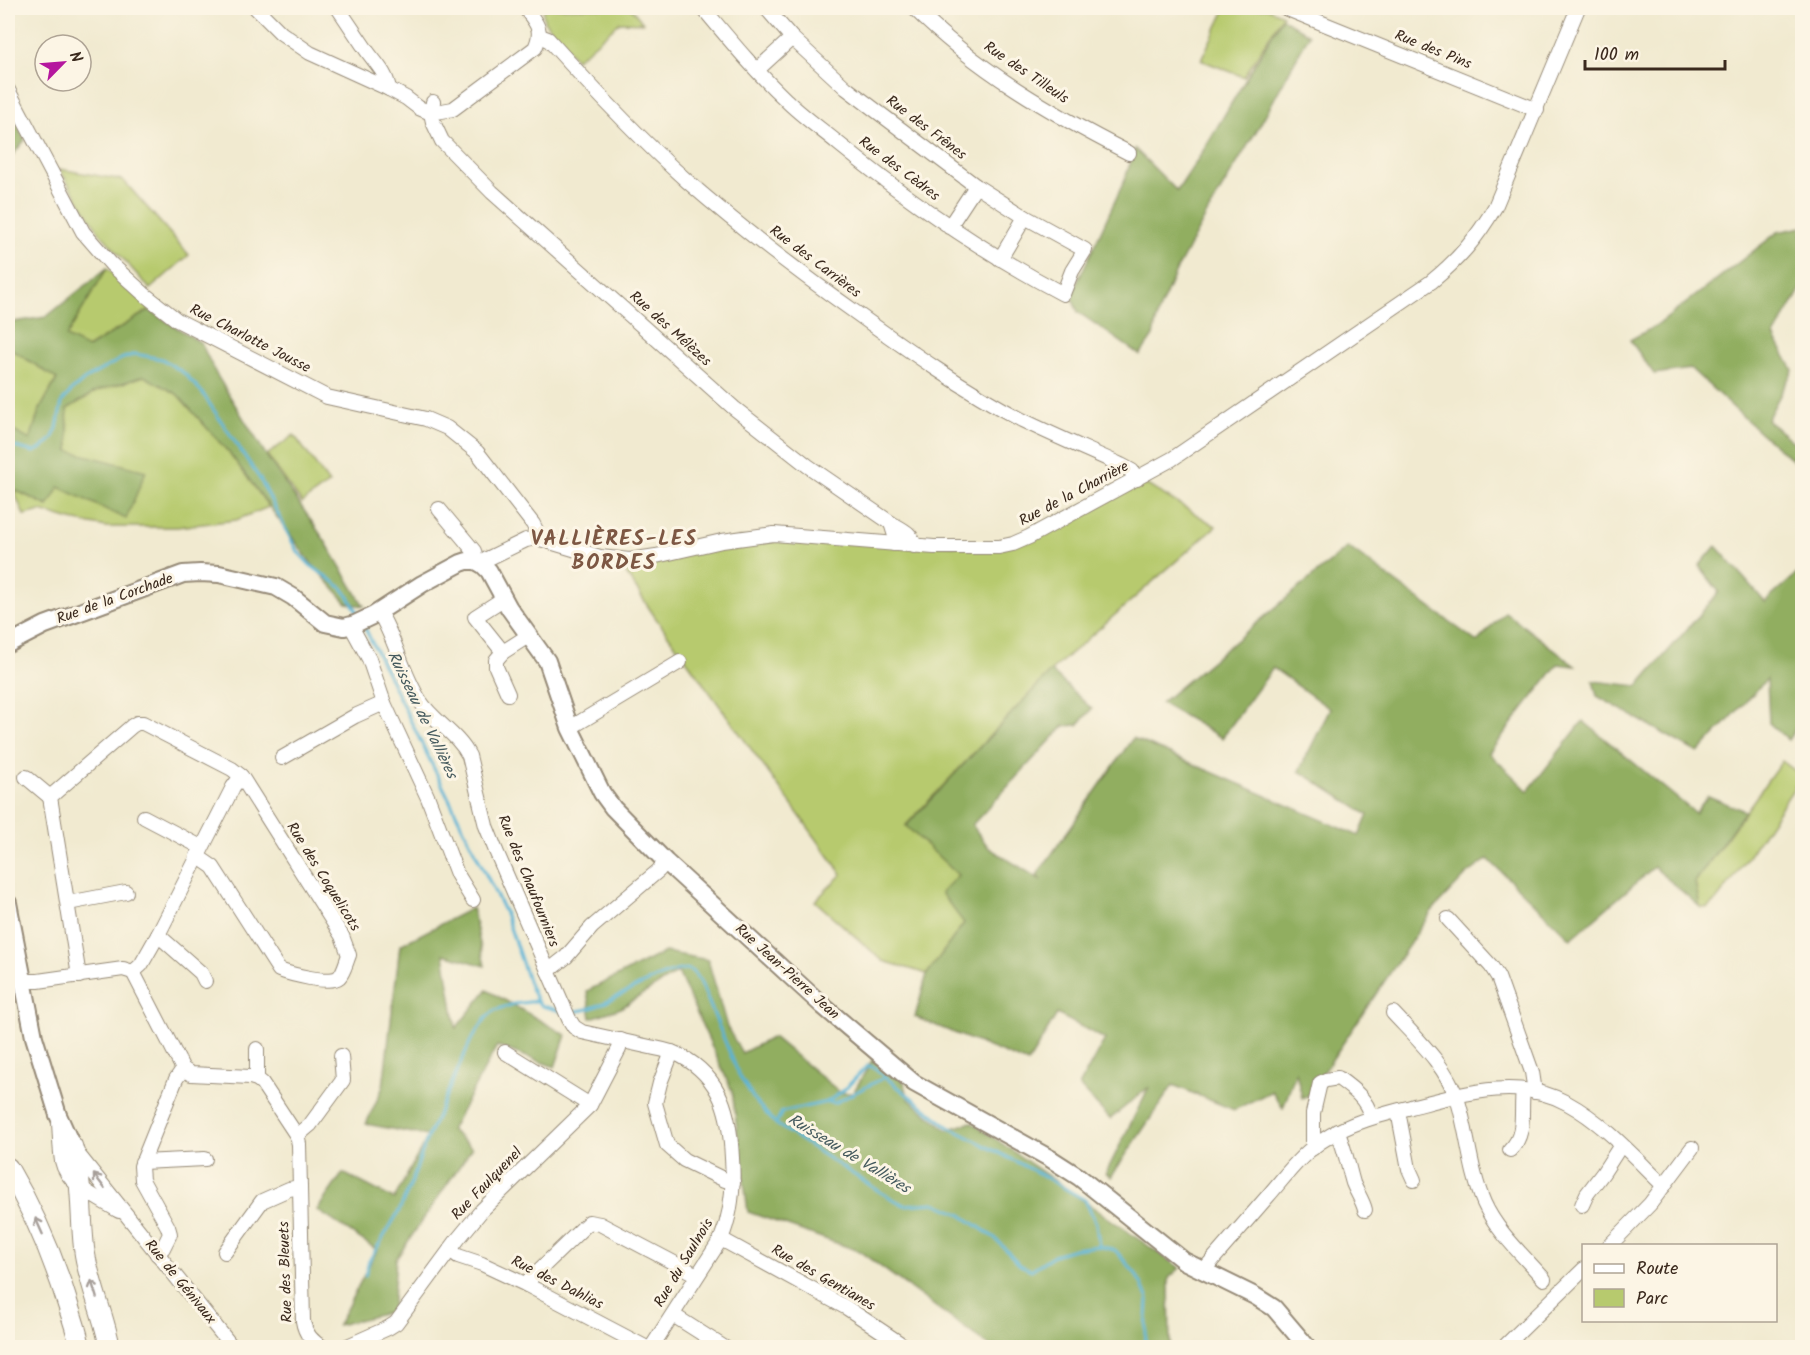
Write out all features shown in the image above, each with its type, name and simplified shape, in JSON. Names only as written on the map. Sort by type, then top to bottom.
[{"type":"highway","points":[[72,1146],[81,1187],[84,1249],[110,1347]]},
{"type":"highway","points":[[8,1168],[33,1214],[84,1331],[88,1347]]},
{"type":"highway","points":[[61,1280],[80,1347]]},
{"type":"main road","points":[[353,625],[376,614],[441,573],[468,561],[479,563]]},
{"type":"main road","name":"Rue Jean-Pierre Jean","points":[[479,563],[489,571],[503,599],[547,661],[570,728],[607,801],[666,862],[815,998],[914,1083],[1079,1177],[1184,1261],[1256,1296],[1274,1308],[1308,1347]]},
{"type":"main road","name":"Rue de la Corchade","points":[[8,644],[53,621],[192,573],[219,574],[276,586],[325,623],[344,627],[353,625]]},
{"type":"main road","name":"Rue de Génivaux","points":[[8,903],[15,976],[58,1115],[72,1146]]},
{"type":"street","points":[[256,8],[296,45],[348,72],[389,89],[419,108],[453,109],[535,48],[540,36]]},
{"type":"street","points":[[338,8],[379,65],[388,80],[389,89]]},
{"type":"street","name":"Rue des Carrières","points":[[525,8],[539,29],[540,36],[548,39],[613,108],[686,180],[754,238],[908,351],[962,386],[1022,419],[1127,468],[1137,479]]},
{"type":"street","name":"Rue des Cèdres","points":[[703,8],[786,100],[882,179],[1000,259],[1064,294],[1072,271],[1085,250]]},
{"type":"street","name":"Rue des Frênes","points":[[766,8],[792,38],[846,88],[976,186],[1025,218],[1085,250]]},
{"type":"street","name":"Rue des Tilleuls","points":[[914,8],[950,40],[1010,85],[1048,110],[1129,153]]},
{"type":"street","name":"Rue des Pins","points":[[1285,8],[1537,110]]},
{"type":"street","name":"Rue de la Charrière","points":[[537,538],[590,554],[622,560],[656,556],[722,541],[774,534],[914,546],[999,547],[1013,544],[1137,479],[1212,433],[1431,282],[1465,252],[1481,232],[1496,207],[1578,8]]},
{"type":"street","points":[[757,70],[792,38]]},
{"type":"street","points":[[348,72],[360,65],[366,50]]},
{"type":"street","points":[[366,50],[370,68],[368,80]]},
{"type":"street","name":"Rue Charlotte Jousse","points":[[8,90],[83,232],[111,264],[144,294],[177,320],[327,397],[426,419],[447,428],[477,452],[498,477],[533,524],[537,538]]},
{"type":"street","name":"Rue des Mélèzes","points":[[437,107],[442,141],[492,192],[734,408],[808,466],[906,532],[912,537],[914,546]]},
{"type":"street","points":[[950,227],[976,186]]},
{"type":"street","points":[[1000,259],[1025,218]]},
{"type":"street","points":[[439,509],[474,551],[479,563],[526,540],[537,538]]},
{"type":"street","points":[[891,523],[895,536],[894,544]]},
{"type":"street","points":[[503,599],[475,617],[503,652]]},
{"type":"street","name":"Rue des Chaufourniers","points":[[376,614],[420,701],[465,748],[469,756],[486,826],[574,1027],[582,1032],[621,1040]]},
{"type":"street","points":[[353,625],[369,659],[384,703],[428,798],[457,874],[473,900]]},
{"type":"street","points":[[508,694],[495,663],[497,657],[528,636]]},
{"type":"street","points":[[570,728],[680,662]]},
{"type":"street","points":[[282,758],[355,716],[384,703]]},
{"type":"street","points":[[50,797],[137,723],[143,723],[232,769],[241,776],[233,787],[141,965],[133,972]]},
{"type":"street","name":"Rue des Coquelicots","points":[[144,817],[199,852],[213,867],[279,970],[326,981],[337,979],[342,974],[349,955],[342,936],[241,776]]},
{"type":"street","points":[[27,777],[50,797],[79,976]]},
{"type":"street","points":[[548,971],[566,957],[592,927],[666,862]]},
{"type":"street","points":[[68,903],[126,892]]},
{"type":"street","points":[[1448,919],[1484,957],[1498,977],[1533,1072],[1521,1131],[1515,1146],[1510,1150]]},
{"type":"street","points":[[158,934],[201,973],[205,981]]},
{"type":"street","points":[[15,976],[29,981],[123,969],[133,972],[183,1069],[191,1074],[257,1079],[257,1049]]},
{"type":"street","points":[[1393,1013],[1438,1062],[1455,1095],[1479,1187],[1492,1218],[1544,1279]]},
{"type":"street","name":"Rue du Saulnois","points":[[621,1040],[672,1052],[697,1066],[711,1081],[728,1115],[733,1182],[731,1208],[721,1239],[673,1315],[649,1347]]},
{"type":"street","name":"Rue Faulquenel","points":[[343,1347],[396,1323],[482,1210],[590,1105],[620,1049],[621,1040]]},
{"type":"street","points":[[505,1052],[590,1105]]},
{"type":"street","points":[[672,1052],[655,1103],[667,1145],[684,1160],[733,1182]]},
{"type":"street","points":[[297,1136],[310,1125],[343,1080],[341,1056]]},
{"type":"street","points":[[157,1254],[170,1234],[140,1172],[176,1079],[183,1069]]},
{"type":"street","points":[[1313,1148],[1313,1113],[1320,1083],[1338,1078],[1354,1090],[1368,1106],[1371,1117]]},
{"type":"street","name":"Rue des Bleuets","points":[[257,1079],[297,1136],[303,1322],[308,1336],[324,1347]]},
{"type":"street","points":[[1205,1272],[1208,1265],[1286,1175],[1313,1148],[1337,1131],[1371,1117],[1455,1095],[1491,1089],[1529,1091],[1555,1098],[1589,1117],[1664,1186]]},
{"type":"street","points":[[1398,1111],[1409,1169],[1414,1180]]},
{"type":"street","name":"Rue de Génivaux","points":[[58,1115],[63,1166],[70,1178],[128,1217]]},
{"type":"street","points":[[1337,1131],[1365,1210]]},
{"type":"street","points":[[1582,1205],[1587,1194],[1604,1173],[1621,1145]]},
{"type":"street","name":"Rue de Génivaux","points":[[72,1146],[232,1347]]},
{"type":"street","points":[[1610,1244],[1641,1214],[1692,1148]]},
{"type":"street","points":[[142,1162],[205,1159]]},
{"type":"street","points":[[225,1252],[261,1201],[289,1189],[300,1187]]},
{"type":"street","points":[[526,1285],[590,1222],[600,1224],[697,1275]]},
{"type":"street","name":"Rue des Gentianes","points":[[721,1239],[847,1308],[907,1347]]},
{"type":"street","name":"Rue des Dahlias","points":[[450,1250],[458,1256],[482,1264],[649,1347]]},
{"type":"street","points":[[1503,1347],[1582,1271]]},
{"type":"street","points":[[673,1315],[725,1347]]},
{"type":"green space","points":[[548,8],[631,8],[643,23],[620,22],[576,59],[544,21],[543,11]]},
{"type":"green space","points":[[1226,8],[1267,8],[1283,15],[1244,77],[1201,60]]},
{"type":"green space","points":[[1282,18],[1309,35],[1177,269],[1158,313],[1153,336],[1140,355],[1078,312],[1071,296],[1125,179],[1135,149],[1177,191]]},
{"type":"green space","points":[[8,107],[25,140],[8,161]]},
{"type":"green space","points":[[59,169],[123,180],[189,255],[150,289],[100,233]]},
{"type":"green space","points":[[1802,227],[1802,287],[1774,336],[1793,370],[1767,420],[1802,449],[1802,468],[1691,369],[1654,374],[1630,340],[1659,324],[1778,232]]},
{"type":"green space","points":[[107,268],[149,306],[149,310],[87,348],[65,337]]},
{"type":"green space","points":[[107,268],[66,337],[88,348],[149,310],[201,343],[216,374],[268,458],[325,541],[364,606],[347,603],[311,563],[231,455],[177,394],[144,376],[97,391],[67,409],[69,451],[146,471],[126,519],[59,487],[48,506],[13,489],[8,489],[8,428],[30,440],[39,411],[57,379],[8,347],[8,323],[46,317]]},
{"type":"green space","points":[[8,347],[57,378],[39,411],[30,441],[8,428]]},
{"type":"green space","points":[[144,376],[177,394],[231,455],[269,507],[236,520],[177,527],[106,527],[41,511],[24,515],[13,489],[48,506],[69,451],[67,409],[97,391]]},
{"type":"green space","points":[[294,435],[329,483],[302,503],[267,455]]},
{"type":"green space","points":[[1137,479],[1216,526],[1051,671],[906,825],[959,875],[964,923],[927,974],[883,961],[815,901],[842,874],[655,617],[620,564],[740,538],[999,547]]},
{"type":"green space","points":[[1716,546],[1765,602],[1797,574],[1802,577],[1802,719],[1788,740],[1769,723],[1767,679],[1698,753],[1597,696],[1593,681],[1638,686],[1719,592],[1699,566]]},
{"type":"green space","points":[[1348,547],[1477,642],[1505,612],[1575,666],[1558,664],[1489,753],[1528,791],[1583,721],[1695,813],[1708,796],[1745,811],[1695,882],[1700,907],[1654,867],[1571,939],[1488,859],[1466,875],[1431,912],[1319,1079],[1313,1093],[1302,1098],[1296,1072],[1283,1108],[1272,1091],[1234,1110],[1173,1085],[1111,1177],[1106,1173],[1149,1087],[1110,1119],[1079,1086],[1105,1039],[1057,1014],[1028,1063],[915,1017],[927,974],[964,923],[941,893],[958,875],[906,826],[1051,671],[1092,709],[1078,725],[1064,726],[972,825],[989,848],[1041,880],[1037,875],[1133,738],[1359,836],[1368,815],[1299,771],[1330,709],[1273,668],[1222,738],[1161,703]]},
{"type":"green space","points":[[1782,761],[1802,776],[1716,901],[1707,908],[1700,907],[1695,882]]},
{"type":"green space","points":[[472,908],[485,966],[444,954],[456,1028],[487,990],[566,1035],[555,1067],[497,1046],[451,1130],[472,1148],[396,1259],[392,1312],[338,1325],[377,1250],[317,1210],[343,1173],[394,1199],[428,1136],[366,1124],[383,1087],[400,945]]},
{"type":"green space","points":[[665,952],[708,960],[727,1027],[742,1053],[773,1037],[841,1093],[853,1093],[874,1057],[904,1082],[909,1099],[947,1130],[971,1122],[1180,1268],[1169,1278],[1170,1347],[991,1347],[859,1251],[748,1212],[732,1091],[678,972],[621,1008],[591,1018],[587,991]]},
{"type":"waterway","name":"Ruisseau de Vallières","points":[[8,445],[34,452],[42,448],[52,439],[57,428],[62,402],[85,379],[135,354],[162,359],[184,373],[201,391],[260,479],[297,551],[310,565],[341,587],[359,615]]},
{"type":"waterway","name":"Ruisseau de Vallières","points":[[364,626],[505,913],[537,1001],[542,1006],[561,1011]]},
{"type":"waterway","name":"Ruisseau de Vallières","points":[[571,1012],[594,1007],[672,972],[690,970],[700,981],[739,1075],[755,1101],[776,1124],[904,1205],[935,1203],[960,1214],[995,1238],[1020,1265],[1031,1270],[1054,1255],[1074,1249],[1099,1246],[1115,1250],[1135,1273],[1148,1300],[1145,1348]]},
{"type":"waterway","points":[[365,1276],[369,1261],[398,1213],[426,1141],[471,1040],[486,1018],[495,1010],[514,1004],[537,1001]]},
{"type":"waterway","name":"Ruisseau de Vallières","points":[[776,1123],[782,1112],[827,1102],[844,1090],[867,1066],[874,1067],[949,1127],[1085,1200],[1096,1223],[1099,1246]]},
{"type":"waterway","name":"Ruisseau de Vallières","points":[[827,1102],[835,1103],[885,1077]]},
{"type":"district","name":"VALLIÈRES-LES BORDES","points":[[614,551]]}]
